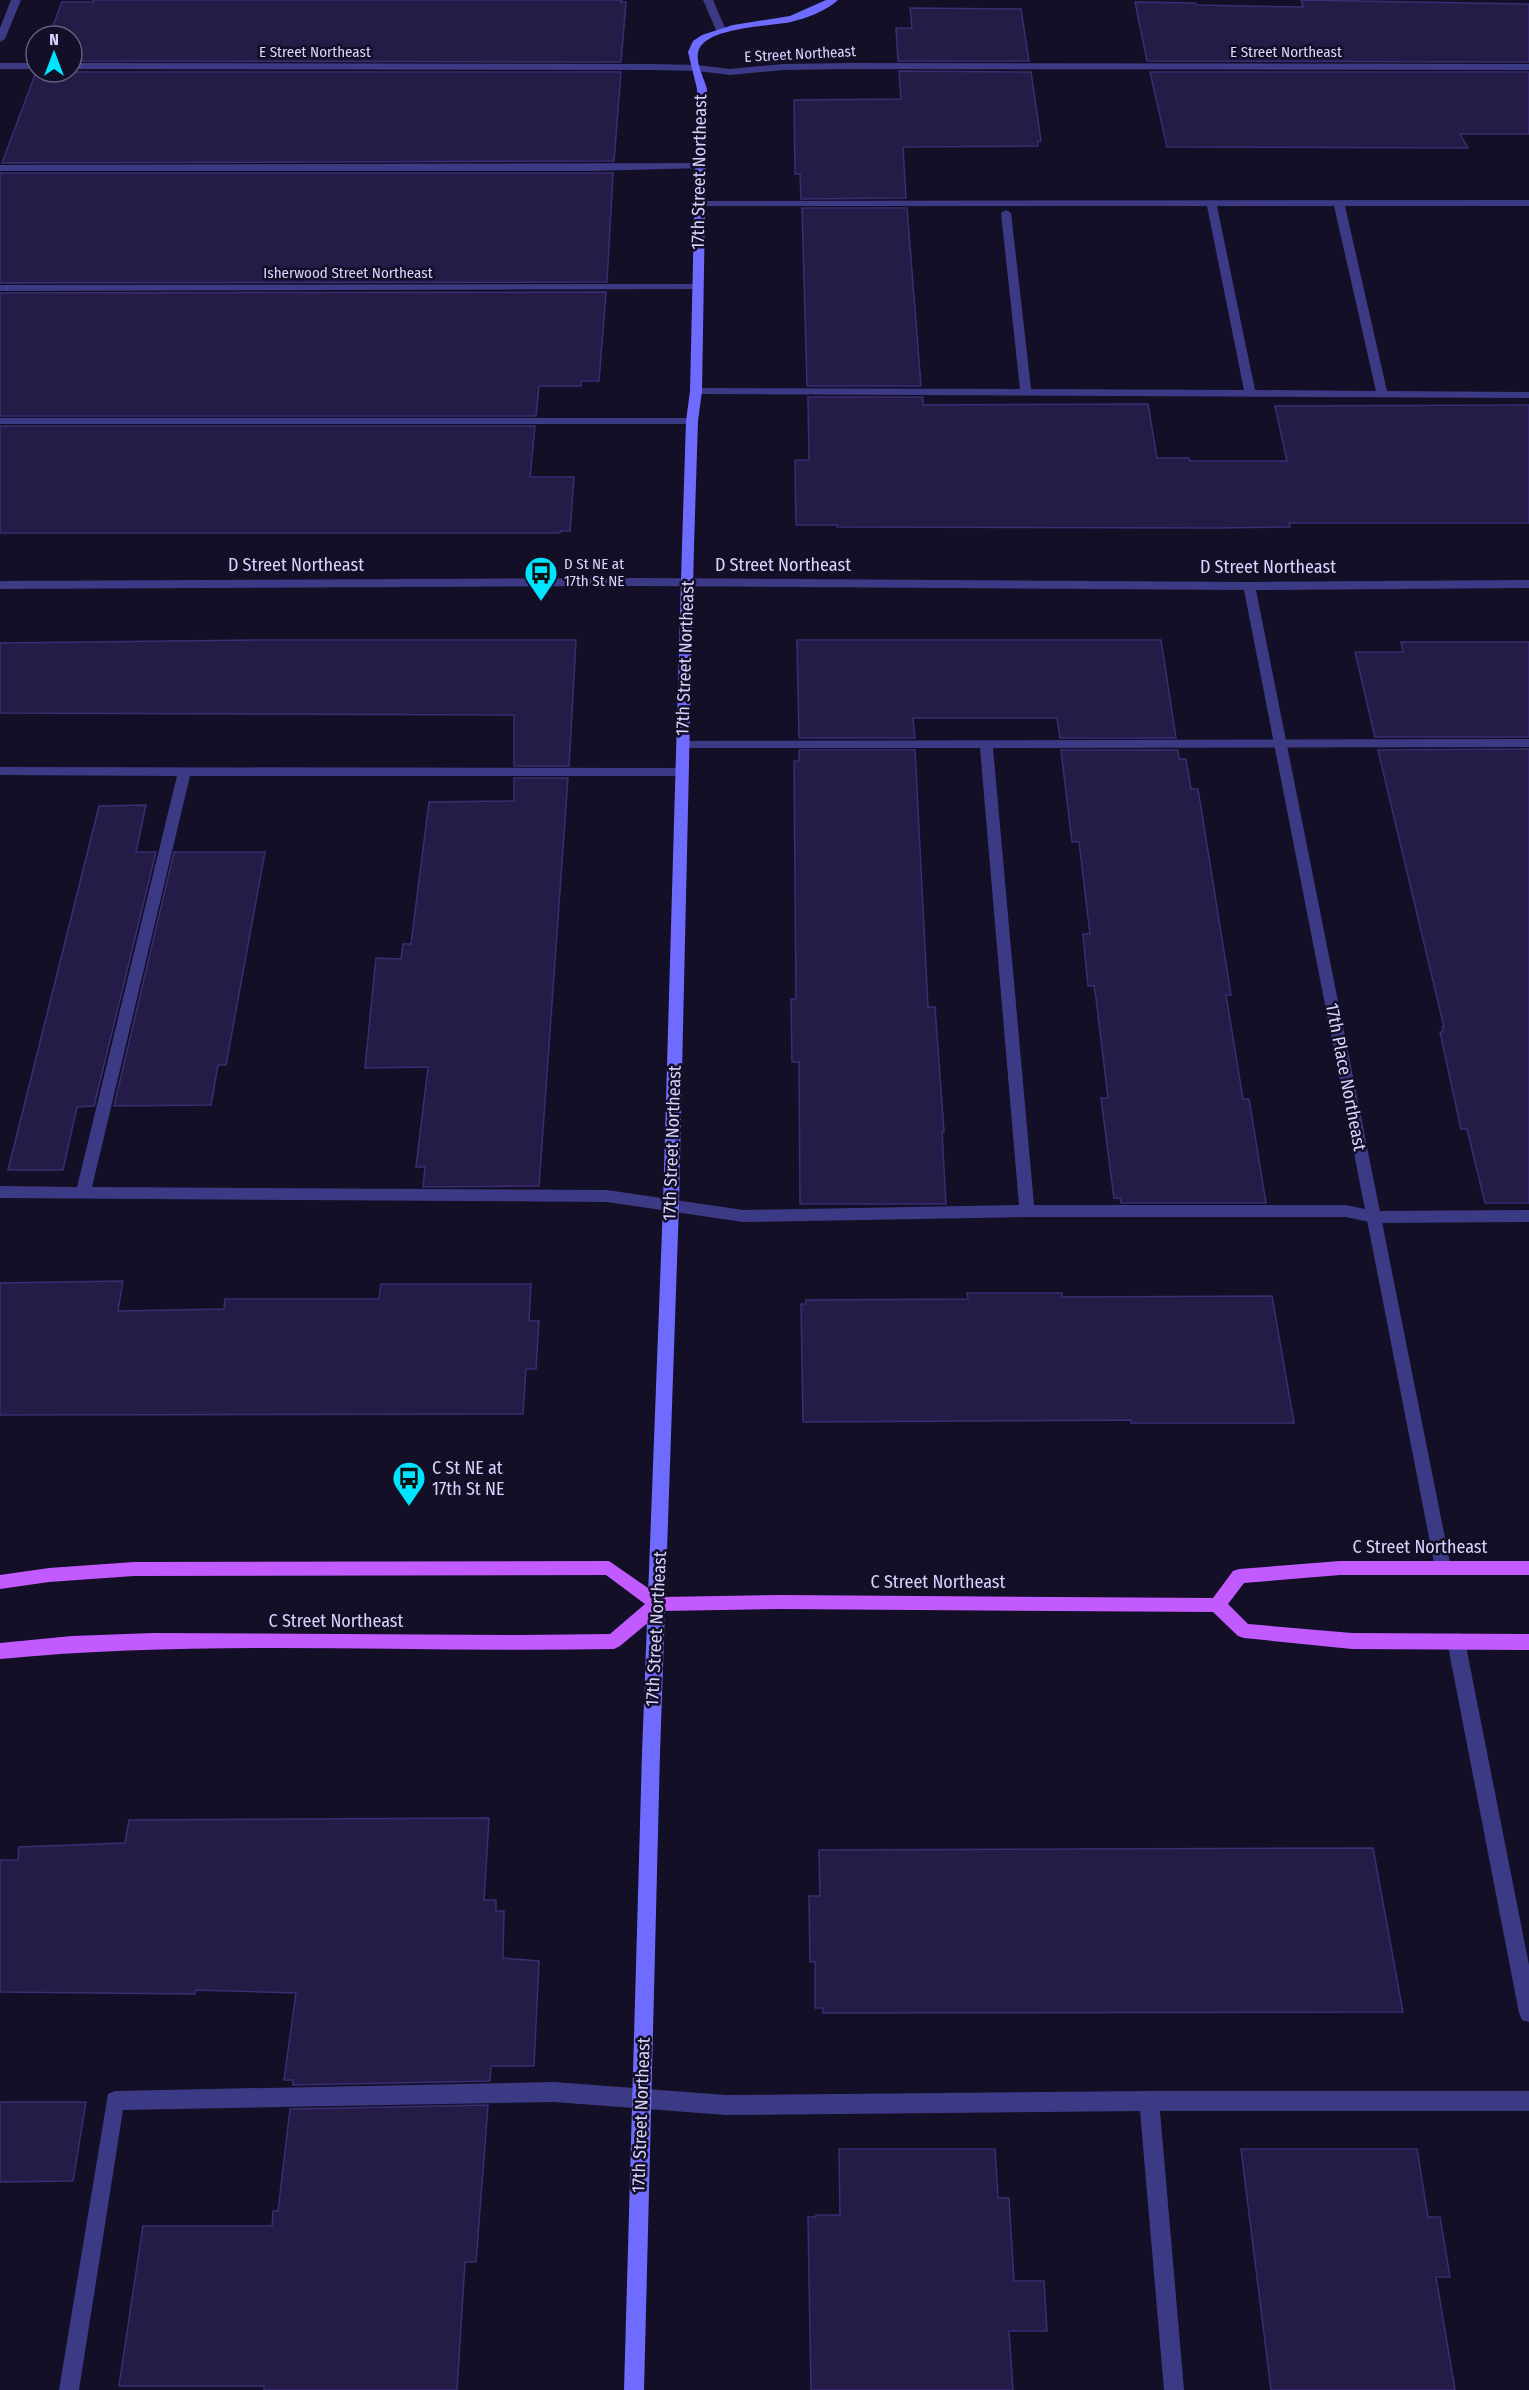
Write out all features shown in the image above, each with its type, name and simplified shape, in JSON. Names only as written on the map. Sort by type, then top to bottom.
[{"type":"main road","name":"17th Street Northeast","points":[[634,2390],[652,1710],[658,1604],[671,1204],[692,421],[696,391],[696,286],[702,89],[693,53],[696,45],[707,36],[721,30],[787,20],[808,13],[833,0]]},
{"type":"main road","points":[[0,1582],[49,1575],[134,1569],[609,1568],[658,1604]]},
{"type":"main road","name":"C Street Northeast","points":[[0,1652],[72,1644],[153,1641],[509,1643],[614,1641],[658,1604],[793,1602],[1217,1605],[1239,1576],[1340,1568],[1529,1568]]},
{"type":"main road","points":[[1217,1605],[1244,1631],[1352,1641],[1529,1642]]},
{"type":"street","points":[[0,39],[16,0]]},
{"type":"street","points":[[708,0],[721,30]]},
{"type":"street","points":[[0,66],[24,66]]},
{"type":"street","name":"E Street Northeast","points":[[84,66],[698,68],[730,72],[783,67],[837,66],[1529,68]]},
{"type":"street","points":[[0,168],[701,166]]},
{"type":"street","points":[[1211,203],[1250,394]]},
{"type":"street","points":[[699,204],[1529,203]]},
{"type":"street","points":[[1339,204],[1382,394]]},
{"type":"street","points":[[1006,213],[1026,393]]},
{"type":"street","name":"Isherwood Street Northeast","points":[[0,288],[696,286]]},
{"type":"street","points":[[696,391],[1529,394]]},
{"type":"street","points":[[0,421],[692,421]]},
{"type":"street","name":"D Street Northeast","points":[[0,585],[688,582],[1249,586],[1529,585]]},
{"type":"street","name":"17th Place Northeast","points":[[1249,586],[1443,1568]]},
{"type":"street","points":[[683,744],[1529,743]]},
{"type":"street","points":[[986,745],[1027,1211]]},
{"type":"street","points":[[0,771],[682,772]]},
{"type":"street","points":[[83,1192],[184,771]]},
{"type":"street","points":[[0,1192],[607,1196],[743,1216],[1027,1211],[1346,1211],[1374,1217],[1529,1216]]},
{"type":"street","points":[[1456,1641],[1529,2013]]},
{"type":"street","points":[[69,2390],[115,2101],[554,2092],[726,2105],[1149,2101],[1529,2101]]},
{"type":"street","points":[[1149,2101],[1174,2390]]},
{"type":"building","points":[[93,0],[622,0],[621,2],[626,2],[621,62],[84,61],[84,24],[54,24],[62,2],[93,2]]},
{"type":"building","points":[[1301,0],[1529,4],[1529,62],[1147,61],[1135,2],[1303,7]]},
{"type":"building","points":[[910,8],[1021,9],[1029,61],[898,61],[896,28],[912,28]]},
{"type":"building","points":[[899,71],[1031,72],[1041,141],[1038,141],[1038,146],[903,147],[906,198],[801,199],[800,174],[795,174],[794,100],[901,99]]},
{"type":"building","points":[[84,72],[621,72],[614,161],[2,163],[32,84],[84,84]]},
{"type":"building","points":[[1150,72],[1529,72],[1529,134],[1460,134],[1468,148],[1167,147]]},
{"type":"building","points":[[0,173],[613,173],[607,282],[0,283]]},
{"type":"building","points":[[802,208],[907,208],[921,386],[807,386]]},
{"type":"building","points":[[606,292],[599,381],[581,381],[581,386],[539,386],[536,416],[0,416],[0,293]]},
{"type":"building","points":[[808,397],[923,397],[923,405],[1148,404],[1157,458],[1189,458],[1190,461],[1287,461],[1275,406],[1529,405],[1529,523],[1289,523],[1290,527],[1218,528],[796,525],[795,460],[809,460]]},
{"type":"building","points":[[0,426],[535,426],[530,477],[574,477],[570,531],[560,531],[560,533],[0,533]]},
{"type":"building","points":[[576,640],[569,766],[514,766],[514,715],[0,713],[0,643]]},
{"type":"building","points":[[797,640],[1161,640],[1176,738],[1060,738],[1057,718],[913,718],[915,738],[799,738]]},
{"type":"building","points":[[1401,642],[1529,642],[1529,737],[1375,737],[1355,652],[1403,652]]},
{"type":"building","points":[[1529,749],[1529,1203],[1485,1203],[1467,1129],[1461,1129],[1440,1032],[1443,1032],[1442,1027],[1444,1027],[1378,750]]},
{"type":"building","points":[[799,750],[915,750],[928,1007],[935,1007],[944,1132],[942,1132],[946,1204],[800,1204],[799,1062],[792,1062],[791,999],[796,999],[794,761],[799,761]]},
{"type":"building","points":[[1061,750],[1178,750],[1179,759],[1186,759],[1191,789],[1198,789],[1231,995],[1226,995],[1243,1099],[1249,1099],[1266,1203],[1121,1203],[1120,1198],[1114,1198],[1101,1098],[1108,1098],[1096,998],[1094,986],[1088,986],[1083,934],[1090,934],[1079,842],[1072,842]]},
{"type":"building","points":[[514,778],[568,778],[539,1186],[423,1187],[425,1167],[416,1167],[428,1067],[365,1068],[376,958],[401,959],[403,944],[411,944],[429,802],[514,801]]},
{"type":"building","points":[[146,805],[136,852],[156,852],[94,1106],[77,1107],[63,1170],[8,1170],[99,806]]},
{"type":"building","points":[[174,852],[265,852],[226,1065],[218,1065],[211,1105],[114,1106]]},
{"type":"building","points":[[123,1281],[118,1311],[224,1309],[225,1299],[379,1299],[381,1284],[531,1284],[529,1321],[539,1321],[536,1369],[526,1369],[523,1414],[0,1415],[0,1283]]},
{"type":"building","points":[[967,1293],[1062,1293],[1062,1297],[1272,1296],[1294,1423],[1131,1423],[1131,1420],[803,1422],[801,1304],[806,1304],[806,1300],[968,1299]]},
{"type":"building","points":[[489,1818],[484,1900],[496,1900],[496,1911],[504,1911],[503,1958],[539,1961],[534,2066],[491,2066],[490,2081],[293,2085],[293,2080],[284,2080],[296,1993],[196,1990],[195,1994],[0,1992],[0,1860],[18,1860],[19,1847],[125,1843],[129,1820]]},
{"type":"building","points":[[1373,1848],[1403,2012],[823,2013],[823,2008],[815,2008],[815,1962],[810,1962],[809,1896],[820,1896],[819,1850]]},
{"type":"building","points":[[0,2102],[86,2102],[73,2181],[0,2182]]},
{"type":"building","points":[[488,2105],[476,2262],[465,2262],[457,2390],[264,2390],[264,2386],[119,2386],[143,2226],[272,2226],[273,2211],[278,2211],[290,2109]]},
{"type":"building","points":[[839,2149],[995,2149],[998,2198],[1009,2198],[1014,2281],[1044,2281],[1047,2331],[1009,2331],[1013,2390],[811,2390],[808,2217],[840,2215]]},
{"type":"building","points":[[1241,2149],[1417,2149],[1428,2217],[1440,2217],[1450,2277],[1436,2277],[1455,2390],[1271,2390]]},
{"type":"place","name":"D St NE at 17th St NE","points":[[541,602]]},
{"type":"place","name":"C St NE at 17th St NE","points":[[409,1507]]}]
